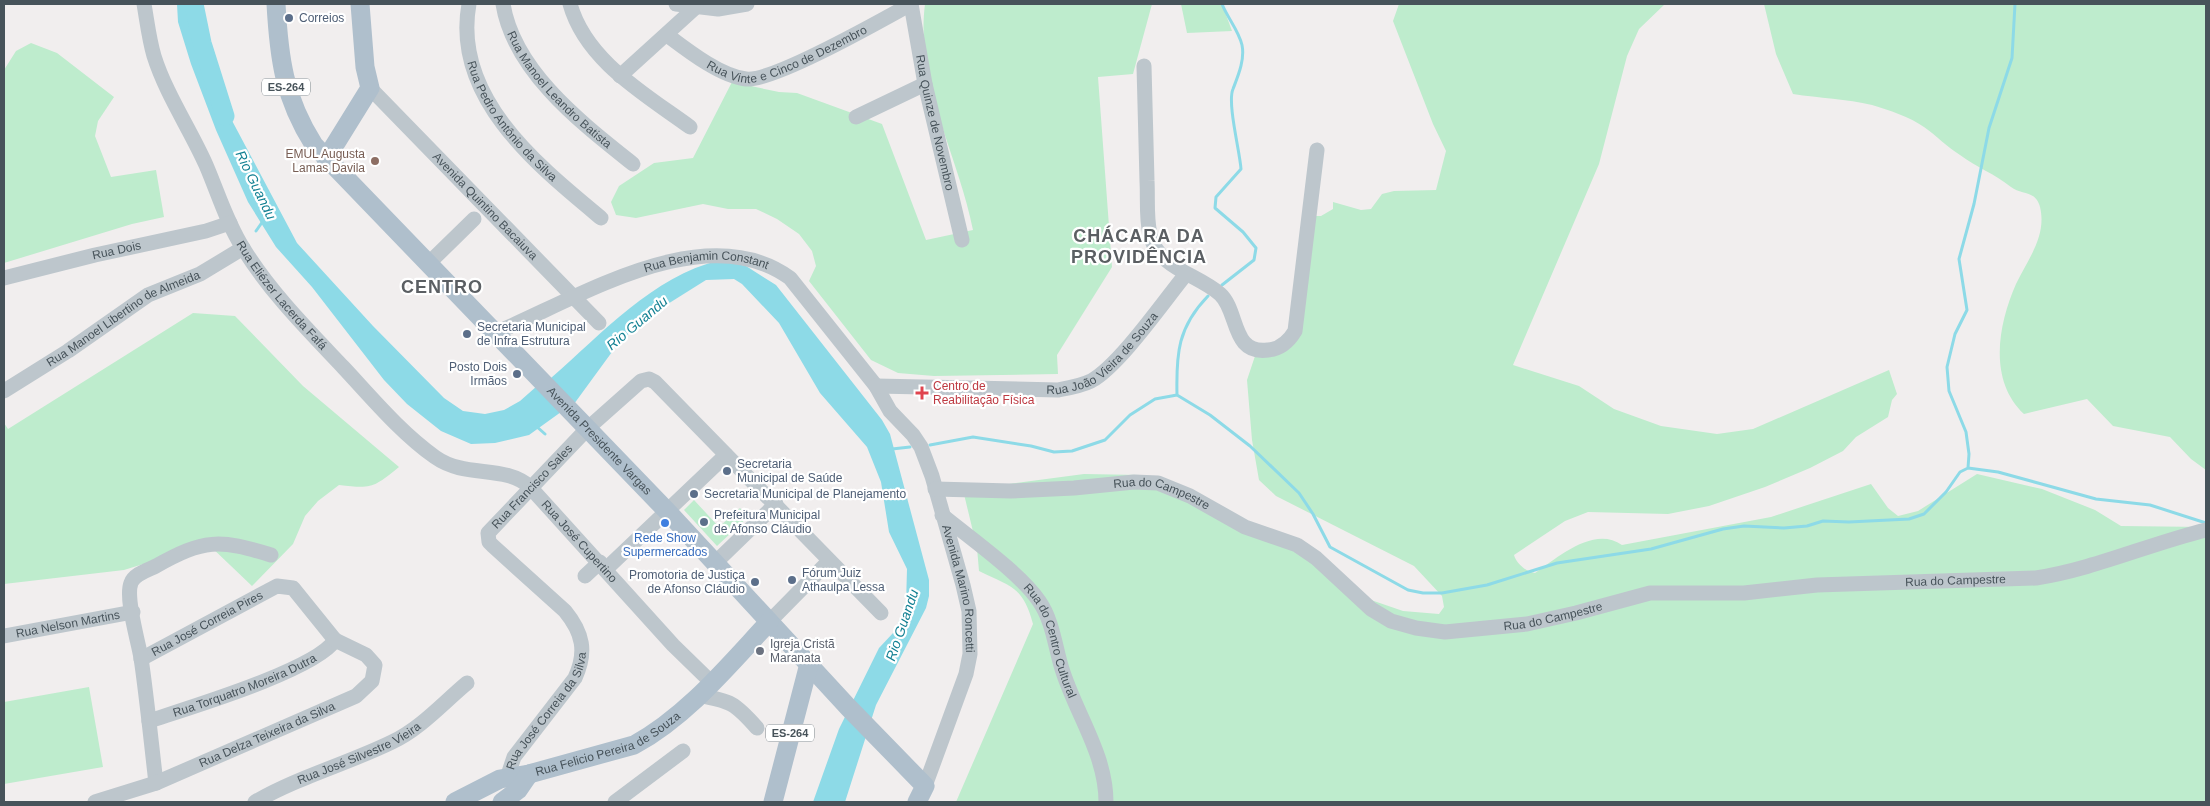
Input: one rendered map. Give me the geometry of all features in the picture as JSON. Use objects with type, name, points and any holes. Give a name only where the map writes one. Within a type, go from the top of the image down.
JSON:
[{"type":"main road","name":"ES-264","points":[[276,4],[280,56],[286,85],[305,130],[326,159]]},
{"type":"main road","points":[[326,159],[370,88],[365,67],[360,4]]},
{"type":"main road","name":"Avenida Presidente Vargas","points":[[326,159],[715,563],[895,755],[921,794]]},
{"type":"main road","name":"Rua Felicio Pereira de Souza","points":[[502,802],[518,790],[530,774],[634,745],[660,728],[705,689],[769,622]]},
{"type":"main road","name":"ES-264","points":[[773,802],[809,664]]},
{"type":"main road","points":[[455,802],[507,778],[530,774]]},
{"type":"street","name":"Rua Eliézer Lacerda Fafá","points":[[144,4],[154,57],[206,164],[230,224],[243,248],[278,294],[397,426],[427,450],[454,467],[480,473],[511,474],[521,479],[530,487]]},
{"type":"street","name":"Rua Pedro Antônio da Silva","points":[[468,4],[466,29],[468,51],[481,87],[494,111],[513,137],[532,158],[601,218]]},
{"type":"street","name":"Rua Manoel Leandro Batista","points":[[503,4],[512,34],[547,88],[574,116],[633,164]]},
{"type":"street","points":[[570,4],[579,28],[594,48],[620,76],[690,127]]},
{"type":"street","points":[[676,4],[718,10],[747,4]]},
{"type":"street","name":"Rua Vinte e Cinco de Dezembro","points":[[667,35],[686,49],[730,74],[747,79],[761,78],[818,53],[911,4]]},
{"type":"street","name":"Rua Quinze de Novembro","points":[[911,4],[925,84],[962,240]]},
{"type":"street","points":[[620,76],[696,7]]},
{"type":"street","points":[[1144,66],[1149,233],[1158,253],[1186,274],[1209,286],[1222,296],[1239,334],[1246,344],[1266,350],[1283,346],[1295,331],[1317,150]]},
{"type":"street","points":[[856,118],[925,84]]},
{"type":"street","name":"Avenida Quintino Bacaiuva","points":[[370,88],[599,323]]},
{"type":"street","points":[[428,264],[474,218]]},
{"type":"street","name":"Rua Dois","points":[[4,278],[230,224]]},
{"type":"street","name":"Rua Manoel Libertino de Almeida","points":[[7,385],[148,295],[200,274],[243,248]]},
{"type":"street","name":"Rua Benjamin Constant","points":[[495,333],[574,297],[673,260],[721,256],[763,262],[790,278],[876,386]]},
{"type":"street","name":"Rua João Vieira de Souza","points":[[876,386],[1058,390],[1080,385],[1102,372],[1120,356],[1186,274]]},
{"type":"street","name":"Rua Francisco Sales","points":[[583,645],[574,622],[565,611],[493,546],[488,538],[489,532],[530,487],[581,423],[641,380],[649,378],[655,382],[726,455]]},
{"type":"street","name":"Avenida Marino Roncetti","points":[[876,386],[890,411],[917,441],[936,488],[969,611],[970,654],[966,674],[921,794]]},
{"type":"street","points":[[585,576],[603,566],[666,512],[726,455],[881,613]]},
{"type":"street","name":"Rua do Campestre","points":[[936,488],[1011,491],[1074,488],[1134,482],[1158,483],[1190,496],[1245,527],[1296,545],[1316,558],[1371,609],[1391,621],[1416,628],[1445,632],[1527,624],[1650,593],[1744,593],[1818,584],[2036,578],[2063,574],[2171,538],[2206,530]]},
{"type":"street","name":"Rua José Cupertino","points":[[530,487],[673,645],[705,689]]},
{"type":"street","points":[[715,563],[776,504]]},
{"type":"street","name":"Rua do Centro Cultural","points":[[942,515],[1029,588],[1047,614],[1062,670],[1099,758],[1106,788],[1106,802]]},
{"type":"street","name":"Rua José Correia Pires","points":[[271,556],[242,546],[222,543],[204,544],[134,577],[130,589],[141,659],[271,588],[286,586],[293,588],[335,640]]},
{"type":"street","points":[[769,622],[829,561]]},
{"type":"street","name":"Rua Nelson Martins","points":[[4,636],[133,612]]},
{"type":"street","name":"Rua Torquatro Moreira Dutra","points":[[149,721],[283,673],[320,655],[335,640]]},
{"type":"street","name":"Rua Delza Teixeira da Silva","points":[[95,802],[156,783],[356,696],[372,681],[375,665],[366,654],[335,640]]},
{"type":"street","name":"Rua José Correia da Silva","points":[[507,778],[514,757],[575,678],[580,666],[583,645]]},
{"type":"street","points":[[141,659],[156,783]]},
{"type":"street","name":"Rua José Silvestre Vieira","points":[[255,802],[331,766],[392,742],[422,723],[467,683]]},
{"type":"street","points":[[705,689],[737,706],[757,728]]},
{"type":"street","points":[[615,802],[683,751]]},
{"type":"green space","points":[[925,4],[1152,4],[1133,74],[1098,77],[1112,267],[1057,355],[1058,374],[934,376],[898,373],[871,360],[809,281],[816,266],[812,251],[799,234],[777,219],[756,209],[728,209],[703,204],[636,218],[616,215],[611,202],[619,186],[654,163],[693,158],[732,82],[779,92],[797,93],[882,124],[926,240],[973,230],[932,90],[926,62]]},
{"type":"green space","points":[[1181,4],[1222,4],[1232,31],[1187,33]]},
{"type":"green space","points":[[1399,4],[1665,4],[1639,29],[1627,56],[1599,164],[1513,365],[1579,386],[1614,409],[1661,426],[1717,434],[1753,429],[1889,370],[1897,394],[1892,400],[1888,417],[1856,437],[1843,451],[1810,468],[1765,487],[1709,506],[1668,514],[1588,512],[1565,521],[1514,555],[1519,564],[1528,571],[1535,573],[1565,552],[1588,541],[1611,540],[1622,545],[1771,517],[1871,484],[1888,508],[1898,516],[1918,511],[1977,474],[2042,489],[2095,510],[2121,526],[2206,527],[2206,802],[956,802],[1033,624],[1025,602],[1014,589],[979,571],[977,548],[963,490],[1084,474],[1140,475],[1270,535],[1371,600],[1403,611],[1439,614],[1444,607],[1442,596],[1414,566],[1276,496],[1259,480],[1252,440],[1247,380],[1258,347],[1277,341],[1293,326],[1306,216],[1321,216],[1333,209],[1333,202],[1361,210],[1371,209],[1382,194],[1394,191],[1436,190],[1446,151],[1433,124],[1393,21]]},
{"type":"green space","points":[[1764,4],[2206,4],[2206,470],[2191,459],[2170,437],[2113,426],[2087,399],[2024,414],[2013,400],[2005,385],[2001,369],[2001,334],[2016,284],[2039,238],[2041,218],[2038,202],[2032,195],[2015,189],[1966,159],[1924,127],[1906,117],[1872,105],[1793,94],[1776,54]]},
{"type":"green space","points":[[31,43],[57,53],[114,97],[98,121],[95,136],[111,177],[156,170],[164,217],[132,224],[4,263],[4,70],[16,51]]},
{"type":"green space","points":[[193,313],[235,316],[303,386],[399,467],[377,483],[366,487],[339,485],[318,501],[305,516],[293,544],[252,586],[208,544],[124,570],[4,584],[4,423],[8,429]]},
{"type":"green space","points":[[694,500],[719,527],[740,508],[748,517],[717,546],[684,510]]},
{"type":"green space","points":[[89,687],[103,767],[4,784],[4,702]]},
{"type":"water","points":[[177,4],[197,4],[209,35],[212,83],[297,243],[373,326],[444,398],[463,411],[485,414],[504,410],[520,401],[537,386],[561,412],[529,435],[495,443],[471,444],[441,431],[407,404],[384,380],[312,287],[276,247],[248,202],[216,130],[191,64],[178,22]]},
{"type":"water","points":[[720,260],[746,266],[776,285],[882,420],[890,434],[929,580],[929,596],[926,608],[876,705],[845,802],[813,802],[839,729],[879,648],[894,632],[906,605],[907,569],[889,532],[881,482],[867,447],[820,393],[779,323],[742,284],[734,279],[706,280],[655,312],[620,341],[574,404],[551,378],[609,325],[650,293],[672,279],[695,268]]},
{"type":"waterway","name":"Rio Guandu","points":[[194,4],[202,43],[225,116]]},
{"type":"waterway","points":[[1222,4],[1238,35],[1243,51],[1232,96],[1241,169],[1216,197],[1215,208],[1243,232],[1256,248],[1254,260],[1222,285]]},
{"type":"waterway","points":[[1968,468],[1969,454],[1966,432],[1949,391],[1947,367],[1955,334],[1967,310],[1959,259],[1974,204],[1989,128],[2012,58],[2015,4]]},
{"type":"waterway","points":[[256,231],[263,221]]},
{"type":"waterway","points":[[1177,395],[1177,366],[1181,341],[1190,319],[1208,296]]},
{"type":"waterway","points":[[930,445],[973,437],[1031,446],[1054,452],[1072,451],[1105,440],[1130,415],[1155,399],[1177,395],[1210,415],[1250,446],[1299,493],[1313,514],[1330,547],[1408,590],[1423,593],[1442,593],[1487,585],[1557,563],[1651,549],[1723,529],[1744,526],[1784,528],[1807,526],[1823,521],[1849,522],[1909,519],[1924,514],[1946,492],[1960,472],[1968,468],[1998,472],[2096,499],[2150,505],[2206,523]]},
{"type":"waterway","points":[[536,426],[545,434]]},
{"type":"waterway","points":[[892,449],[910,447]]},
{"type":"place","name":"Correios","points":[[289,18]]},
{"type":"place","name":"EMUL Augusta Lamas Davila","points":[[375,161]]},
{"type":"place","name":"Secretaria Municipal de Infra Estrutura","points":[[467,334]]},
{"type":"place","name":"Posto Dois Irmãos","points":[[517,374]]},
{"type":"place","name":"Centro de Reabilitação Física","points":[[922,393]]},
{"type":"place","name":"Secretaria Municipal de Saúde","points":[[727,471]]},
{"type":"place","name":"Secretaria Municipal de Planejamento","points":[[694,494]]},
{"type":"place","name":"Prefeitura Municipal de Afonso Cláudio","points":[[704,522]]},
{"type":"place","name":"Rede Show Supermercados","points":[[665,523]]},
{"type":"place","name":"Fórum Juiz Athaulpa Lessa","points":[[792,580]]},
{"type":"place","name":"Promotoria de Justiça de Afonso Cláudio","points":[[755,582]]},
{"type":"place","name":"Igreja Cristã Maranata","points":[[760,651]]},
{"type":"district","name":"CHÁCARA DA PROVIDÊNCIA","points":[[1139,246]]},
{"type":"district","name":"CENTRO","points":[[442,287]]}]
